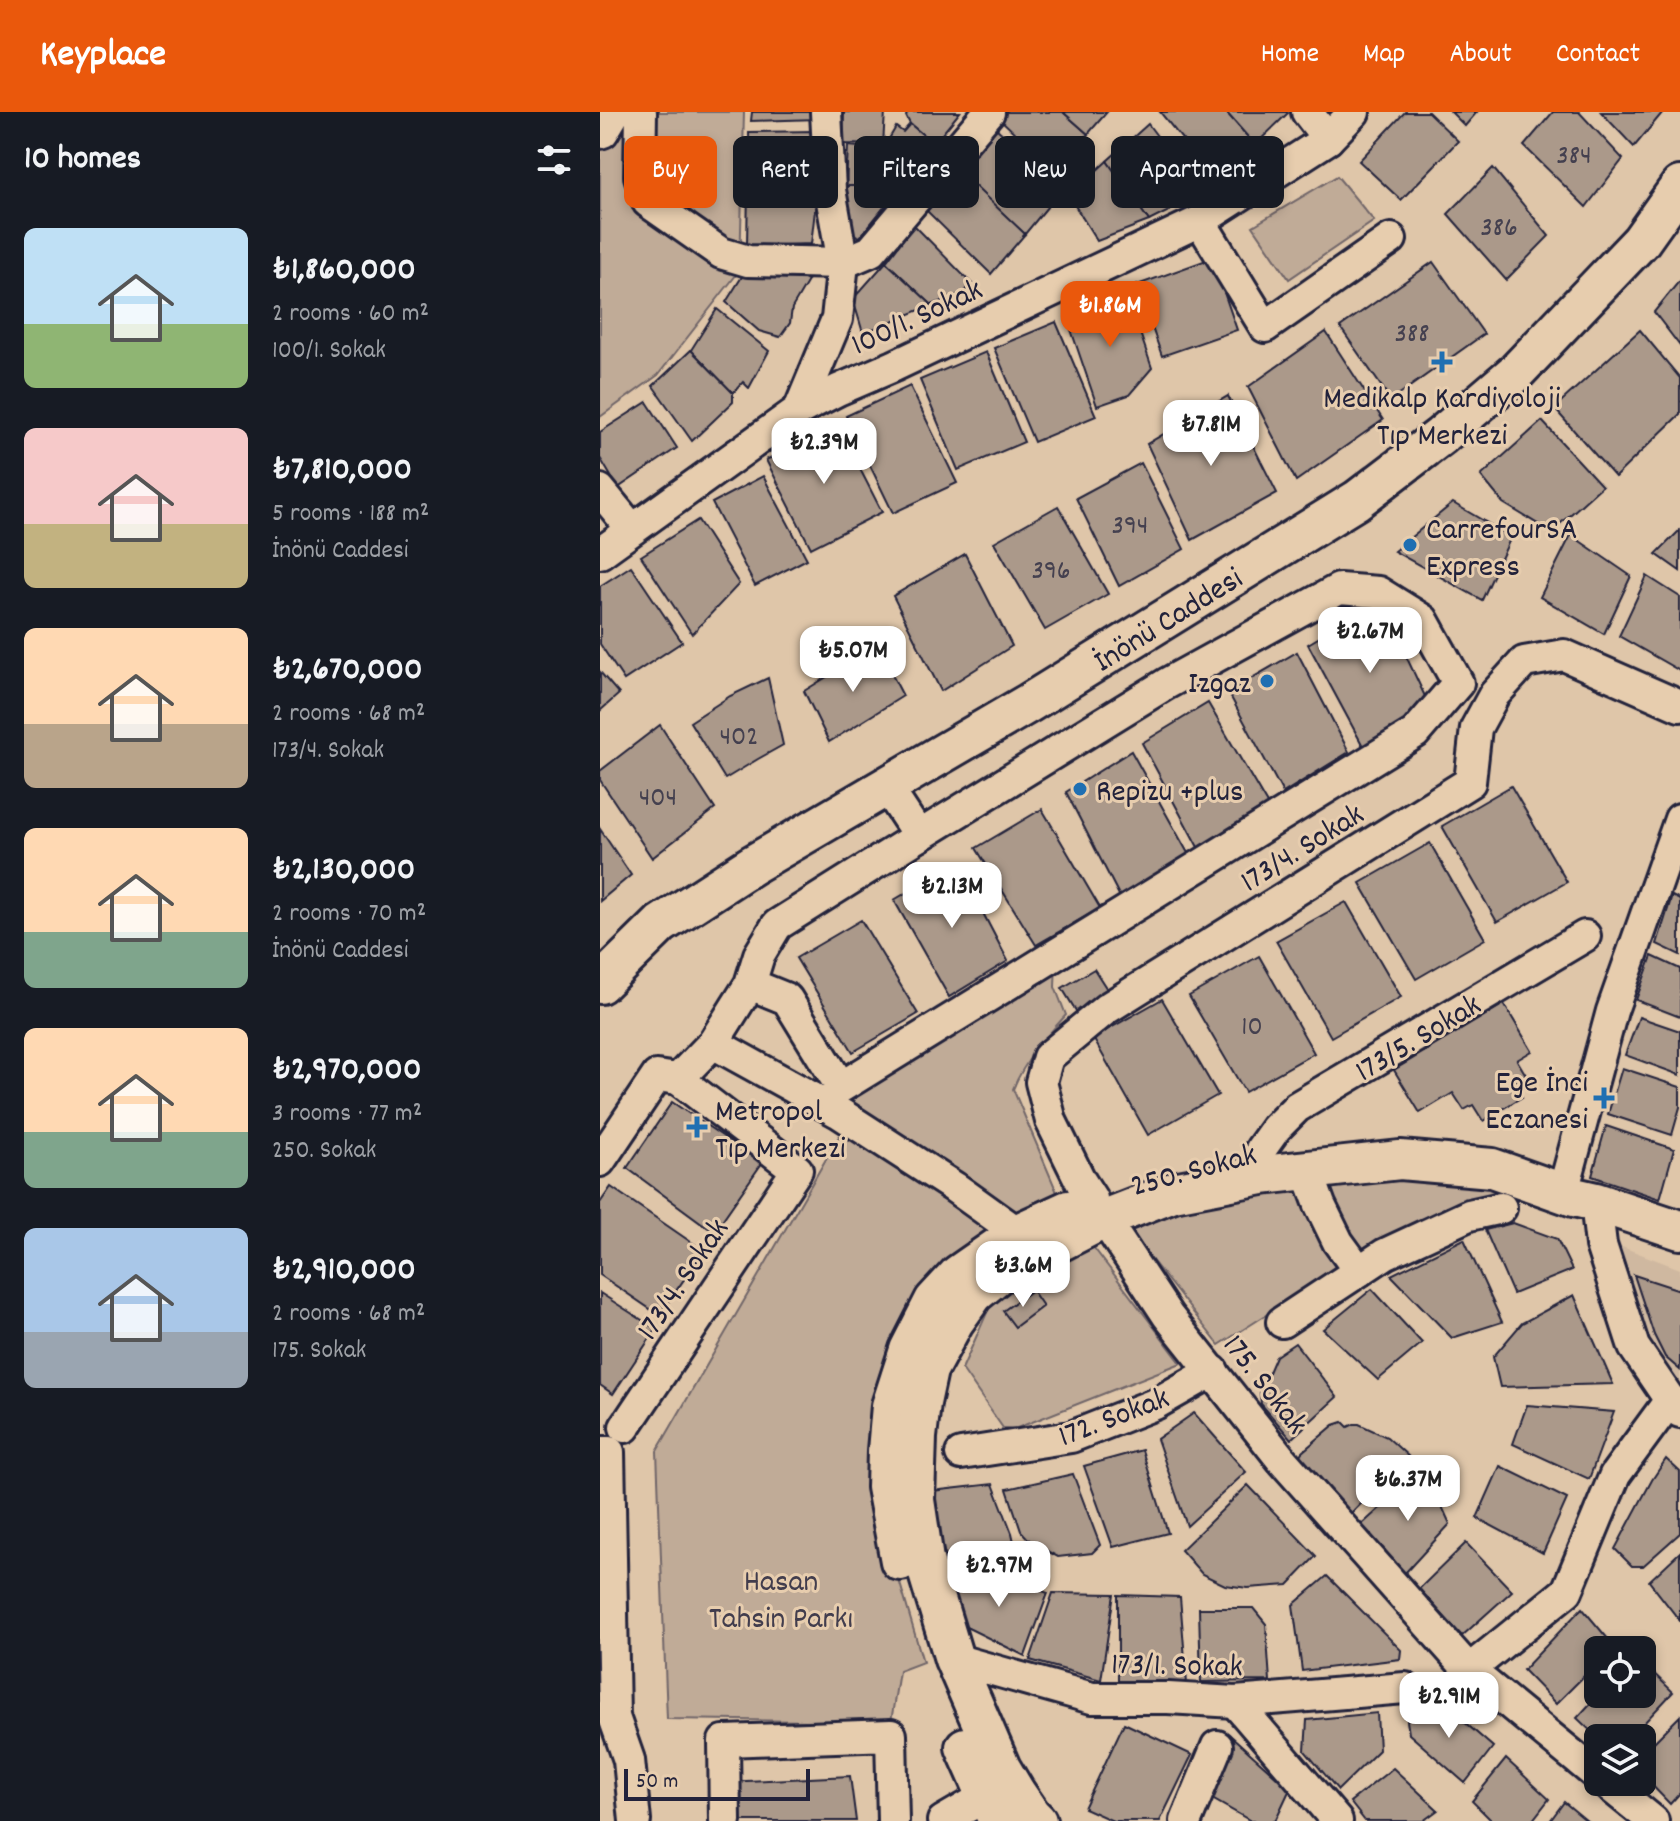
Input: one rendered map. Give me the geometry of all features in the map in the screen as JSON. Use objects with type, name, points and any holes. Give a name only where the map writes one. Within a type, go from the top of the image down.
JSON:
[{"type":"main road","name":"İnönü Caddesi","points":[[600,984],[661,924],[752,865],[1128,643],[1369,491],[1441,436],[1516,372],[1641,241],[1680,186]]},
{"type":"main road","name":"250. Sokak","points":[[992,1808],[929,1654],[901,1565],[886,1487],[891,1406],[909,1350],[934,1301],[959,1274],[1018,1233],[1098,1209],[1173,1192],[1261,1162],[1353,1139],[1446,1139],[1506,1148],[1567,1177]]},
{"type":"main road","name":"250. Sokak","points":[[1261,1162],[1307,1170],[1400,1160],[1492,1168],[1596,1202]]},
{"type":"main road","points":[[1567,1177],[1596,1202],[1680,1230]]},
{"type":"main road","name":"250. Sokak","points":[[1037,1821],[1001,1768],[954,1659],[924,1560],[915,1500],[917,1437],[928,1370],[954,1322],[974,1294],[1001,1272],[1098,1209]]},
{"type":"street","points":[[600,133],[615,112]]},
{"type":"street","points":[[641,112],[640,176],[648,202],[721,253],[748,261],[843,263],[871,251],[989,112]]},
{"type":"street","points":[[826,112],[830,190],[843,263],[837,319],[838,390]]},
{"type":"street","points":[[1307,112],[1328,139]]},
{"type":"street","name":"100/1. Sokak","points":[[600,553],[799,410],[1200,221],[1328,139],[1354,112]]},
{"type":"street","points":[[1200,221],[1265,327],[1391,239]]},
{"type":"street","points":[[799,410],[837,319]]},
{"type":"street","points":[[600,490],[632,529]]},
{"type":"street","points":[[600,1161],[657,1076],[678,1079],[713,1043],[750,984],[759,955],[777,925],[1166,684],[1339,589],[1378,592],[1423,620],[1458,683],[1415,733],[841,1087],[787,999],[750,984]]},
{"type":"street","name":"173/4. Sokak","points":[[1098,1209],[1051,1121],[1041,1082],[1048,1057],[1106,1009],[1470,782],[1476,728],[1494,695],[1524,662],[1564,655],[1680,706]]},
{"type":"street","points":[[886,786],[919,836]]},
{"type":"street","points":[[1567,1177],[1612,1011],[1680,819]]},
{"type":"street","name":"173/5. Sokak","points":[[1261,1162],[1276,1128],[1297,1107],[1585,936]]},
{"type":"street","points":[[713,1043],[838,1112],[954,1187],[1018,1233]]},
{"type":"street","name":"173/4. Sokak","points":[[625,1427],[797,1170],[678,1079]]},
{"type":"street","points":[[1307,1170],[1338,1242],[1359,1271]]},
{"type":"street","points":[[1469,1670],[1567,1591],[1615,1475],[1675,1406],[1634,1347],[1601,1245],[1596,1202]]},
{"type":"street","points":[[1282,1322],[1385,1254],[1469,1215],[1501,1208]]},
{"type":"street","name":"175. Sokak","points":[[1098,1209],[1168,1316],[1282,1460],[1469,1670],[1584,1764]]},
{"type":"street","name":"172. Sokak","points":[[961,1454],[1071,1437],[1155,1404],[1213,1371]]},
{"type":"street","points":[[605,1452],[607,1717],[629,1760],[635,1821]]},
{"type":"street","name":"173/1. Sokak","points":[[954,1659],[1092,1698],[1235,1702],[1405,1688]]},
{"type":"street","points":[[1235,1702],[1337,1821]]},
{"type":"street","points":[[725,1821],[724,1741],[891,1735],[893,1821]]},
{"type":"street","points":[[1186,1821],[1217,1746]]},
{"type":"street","points":[[1622,1796],[1653,1821]]},
{"type":"street","points":[[943,1821],[992,1808]]},
{"type":"shaded area","points":[[1617,1245],[1680,1269],[1680,1402],[1647,1342]]},
{"type":"green space","points":[[600,112],[744,112],[743,136],[733,136],[733,208],[742,208],[740,270],[658,375],[600,417]]},
{"type":"green space","points":[[1337,176],[1374,221],[1289,279],[1253,226]]},
{"type":"green space","points":[[1056,962],[1055,987],[1066,1015],[1030,1059],[1013,1089],[1059,1197],[1018,1216],[847,1101]]},
{"type":"green space","name":"Hasan Tahsin Parkı","points":[[844,1128],[1004,1231],[878,1508],[923,1662],[899,1671],[891,1722],[667,1719],[657,1451]]},
{"type":"green space","points":[[1429,1178],[1491,1185],[1497,1200],[1363,1253],[1219,1345],[1128,1230],[1197,1206],[1307,1187]]},
{"type":"green space","points":[[1091,1244],[1181,1363],[1017,1428],[1003,1428],[962,1369],[993,1299]]},
{"type":"building","points":[[752,112],[818,112],[818,119],[751,121]]},
{"type":"building","points":[[844,112],[885,112],[884,136],[854,136],[854,144],[843,144]]},
{"type":"building","points":[[908,112],[960,112],[940,136],[924,136],[910,124],[906,116]]},
{"type":"building","points":[[1006,112],[1063,112],[1088,134],[1018,136],[1000,119]]},
{"type":"building","points":[[1063,112],[1107,112],[1088,134]]},
{"type":"building","points":[[1160,112],[1226,112],[1247,136],[1179,136]]},
{"type":"building","points":[[1226,112],[1288,113],[1264,136],[1247,136]]},
{"type":"building","points":[[1405,112],[1428,112],[1458,141],[1401,200],[1359,161]]},
{"type":"building","points":[[1451,112],[1477,112],[1465,126]]},
{"type":"building","points":[[1553,112],[1579,112],[1623,159],[1586,207],[1524,146]]},
{"type":"building","points":[[1601,112],[1663,112],[1634,147]]},
{"type":"building","points":[[910,124],[924,136],[891,136],[896,127],[903,132]]},
{"type":"building","points":[[1148,124],[1157,136],[1135,136]]},
{"type":"building","points":[[995,127],[1005,136],[995,136],[995,206],[979,191],[979,145]]},
{"type":"building","points":[[815,131],[815,136],[749,136],[749,132]]},
{"type":"building","points":[[848,146],[854,147],[854,186],[846,186]]},
{"type":"building","points":[[1107,161],[1111,167],[1111,208],[1140,208],[1149,221],[1097,241],[1076,208],[1095,208],[1095,172]]},
{"type":"building","points":[[1493,168],[1549,236],[1506,280],[1448,214]]},
{"type":"building","points":[[846,186],[854,186],[854,208],[884,208],[860,237],[848,232]]},
{"type":"building","points":[[979,190],[1025,234],[991,274],[927,211],[930,208],[979,208]]},
{"type":"building","points":[[748,208],[815,208],[811,244],[747,246]]},
{"type":"building","points":[[997,208],[1046,208],[1025,234]]},
{"type":"building","points":[[1140,208],[1175,208],[1149,221]]},
{"type":"building","points":[[914,225],[972,284],[963,293],[932,305],[886,262]]},
{"type":"building","points":[[1212,258],[1237,330],[1162,356],[1137,285]]},
{"type":"building","points":[[886,262],[932,305],[863,333],[853,299]]},
{"type":"building","points":[[1433,262],[1484,334],[1391,400],[1340,327]]},
{"type":"building","points":[[791,272],[808,281],[792,308],[790,323],[780,337],[759,331],[726,302],[743,275]]},
{"type":"building","points":[[1680,280],[1680,346],[1654,312]]},
{"type":"building","points":[[1127,295],[1152,368],[1129,395],[1097,406],[1066,315]]},
{"type":"building","points":[[717,309],[769,351],[749,388],[743,382],[733,393],[691,350]]},
{"type":"building","points":[[1056,322],[1096,416],[1034,442],[994,348]]},
{"type":"building","points":[[1640,330],[1680,378],[1680,414],[1615,477],[1554,408]]},
{"type":"building","points":[[1326,332],[1383,420],[1296,481],[1248,387]]},
{"type":"building","points":[[691,350],[733,393],[733,402],[692,441],[653,386]]},
{"type":"building","points":[[986,352],[1024,442],[958,470],[920,380]]},
{"type":"building","points":[[910,386],[957,483],[893,513],[846,416]]},
{"type":"building","points":[[1228,396],[1277,493],[1192,540],[1147,444]]},
{"type":"building","points":[[647,402],[677,448],[618,488],[600,458],[600,432]]},
{"type":"building","points":[[1542,421],[1602,486],[1551,532],[1503,503],[1481,476]]},
{"type":"building","points":[[837,424],[882,512],[811,548],[766,460]]},
{"type":"building","points":[[1141,463],[1184,549],[1119,586],[1076,498]]},
{"type":"building","points":[[763,476],[807,559],[755,586],[712,503]]},
{"type":"building","points":[[1453,503],[1511,537],[1482,600],[1394,551]]},
{"type":"building","points":[[1058,506],[1108,594],[1045,630],[994,542]]},
{"type":"building","points":[[698,520],[739,584],[692,634],[641,556]]},
{"type":"building","points":[[1680,530],[1680,571],[1656,554]]},
{"type":"building","points":[[1571,535],[1631,576],[1604,634],[1540,597]]},
{"type":"building","points":[[965,554],[1012,646],[941,691],[893,596]]},
{"type":"building","points":[[631,566],[682,642],[624,680],[600,644],[600,586]]},
{"type":"building","points":[[1647,576],[1680,597],[1680,671],[1619,636]]},
{"type":"building","points":[[1368,608],[1391,624],[1430,707],[1363,746],[1308,644]]},
{"type":"building","points":[[877,646],[903,696],[829,742],[804,691]]},
{"type":"building","points":[[1297,652],[1349,752],[1283,793],[1228,692]]},
{"type":"building","points":[[600,672],[619,694],[600,711]]},
{"type":"building","points":[[768,678],[783,745],[725,779],[690,722],[730,696]]},
{"type":"building","points":[[1208,703],[1268,806],[1199,849],[1142,743]]},
{"type":"building","points":[[660,725],[715,809],[652,858],[600,780],[600,771]]},
{"type":"building","points":[[1131,751],[1189,855],[1120,897],[1066,792]]},
{"type":"building","points":[[1511,786],[1567,882],[1497,922],[1442,826]]},
{"type":"building","points":[[1042,809],[1100,908],[1036,945],[976,848]]},
{"type":"building","points":[[600,829],[631,875],[600,901]]},
{"type":"building","points":[[1430,843],[1485,939],[1416,979],[1360,883]]},
{"type":"building","points":[[957,863],[1008,961],[949,997],[894,900]]},
{"type":"building","points":[[1672,896],[1680,900],[1680,955],[1657,944]]},
{"type":"building","points":[[1346,902],[1401,997],[1331,1037],[1276,941]]},
{"type":"building","points":[[861,920],[918,1014],[853,1052],[796,958]]},
{"type":"building","points":[[1259,956],[1314,1053],[1245,1092],[1189,996]]},
{"type":"building","points":[[1652,956],[1680,969],[1680,1017],[1636,1000]]},
{"type":"building","points":[[1094,969],[1110,994],[1078,1014],[1062,988]]},
{"type":"building","points":[[1162,999],[1218,1095],[1148,1135],[1093,1038]]},
{"type":"building","points":[[1504,1004],[1532,1051],[1517,1060],[1526,1075],[1512,1082],[1522,1097],[1483,1121],[1473,1105],[1464,1110],[1453,1093],[1420,1113],[1394,1070]]},
{"type":"building","points":[[1639,1017],[1680,1031],[1680,1075],[1625,1055]]},
{"type":"building","points":[[1622,1068],[1680,1087],[1680,1107],[1672,1135],[1608,1114]]},
{"type":"building","points":[[672,1102],[762,1163],[714,1232],[627,1168]]},
{"type":"building","points":[[1606,1126],[1674,1149],[1660,1199],[1592,1176]]},
{"type":"building","points":[[611,1187],[704,1251],[659,1315],[600,1275],[600,1203]]},
{"type":"building","points":[[1513,1223],[1557,1239],[1572,1270],[1513,1294],[1485,1230]]},
{"type":"building","points":[[1464,1239],[1502,1322],[1452,1338],[1391,1275]]},
{"type":"building","points":[[1634,1275],[1680,1290],[1680,1370],[1665,1357],[1654,1335]]},
{"type":"building","points":[[1372,1289],[1422,1343],[1378,1380],[1323,1329]]},
{"type":"building","points":[[1032,1290],[1043,1306],[1015,1327],[1003,1311]]},
{"type":"building","points":[[600,1293],[656,1329],[613,1394],[600,1385]]},
{"type":"building","points":[[1574,1295],[1613,1384],[1500,1387],[1493,1357],[1522,1323]]},
{"type":"building","points":[[1295,1343],[1337,1397],[1291,1439],[1261,1404],[1260,1393],[1276,1356]]},
{"type":"building","points":[[1527,1405],[1614,1412],[1589,1479],[1513,1444]]},
{"type":"building","points":[[1194,1413],[1246,1472],[1187,1526],[1157,1439]]},
{"type":"building","points":[[1343,1422],[1348,1427],[1359,1424],[1387,1437],[1408,1456],[1348,1517],[1296,1461],[1302,1452],[1334,1425]]},
{"type":"building","points":[[1142,1450],[1168,1533],[1113,1547],[1084,1466]]},
{"type":"building","points":[[1666,1459],[1680,1472],[1680,1533],[1643,1566],[1632,1566],[1615,1549]]},
{"type":"building","points":[[1500,1466],[1567,1499],[1543,1553],[1477,1518]]},
{"type":"building","points":[[1420,1472],[1430,1480],[1450,1524],[1405,1573],[1358,1528]]},
{"type":"building","points":[[1073,1474],[1100,1545],[1092,1553],[1058,1557],[1032,1543],[1021,1531],[1007,1489]]},
{"type":"building","points":[[993,1484],[1017,1555],[948,1563],[927,1504],[932,1491]]},
{"type":"building","points":[[1248,1485],[1316,1556],[1288,1585],[1248,1588],[1225,1585],[1202,1574],[1181,1550]]},
{"type":"building","points":[[1466,1543],[1512,1591],[1462,1636],[1419,1589]]},
{"type":"building","points":[[1680,1552],[1680,1621],[1649,1581]]},
{"type":"building","points":[[995,1574],[1048,1593],[1025,1656],[962,1625],[950,1582]]},
{"type":"building","points":[[1327,1576],[1401,1650],[1400,1659],[1302,1671],[1293,1605]]},
{"type":"building","points":[[1053,1593],[1114,1594],[1101,1680],[1030,1660]]},
{"type":"building","points":[[1118,1595],[1180,1597],[1187,1684],[1118,1683]]},
{"type":"building","points":[[1199,1608],[1253,1608],[1266,1624],[1270,1681],[1201,1682]]},
{"type":"building","points":[[1582,1608],[1606,1636],[1584,1636],[1584,1676],[1556,1704],[1523,1670]]},
{"type":"building","points":[[1656,1676],[1673,1692],[1643,1724],[1584,1725],[1577,1718],[1586,1708],[1656,1708]]},
{"type":"building","points":[[1415,1708],[1455,1714],[1493,1747],[1465,1783],[1409,1734],[1407,1721],[1409,1713]]},
{"type":"building","points":[[1377,1713],[1379,1750],[1338,1790],[1305,1751],[1307,1720]]},
{"type":"building","points":[[1680,1716],[1680,1793],[1670,1804],[1656,1790],[1656,1740]]},
{"type":"building","points":[[1124,1723],[1192,1755],[1160,1821],[1113,1821],[1084,1808]]},
{"type":"building","points":[[1230,1735],[1290,1789],[1275,1821],[1251,1821],[1207,1796]]},
{"type":"building","points":[[1506,1759],[1549,1799],[1532,1821],[1492,1821],[1472,1801]]},
{"type":"building","points":[[1393,1768],[1438,1810],[1423,1821],[1365,1821],[1350,1802]]},
{"type":"building","points":[[850,1776],[856,1821],[731,1821],[726,1782]]},
{"type":"building","points":[[1564,1802],[1587,1821],[1550,1821]]},
{"type":"place","name":"Medikalp Kardiyoloji Tıp Merkezi","points":[[1442,362]]},
{"type":"place","name":"CarrefourSA Express","points":[[1410,545]]},
{"type":"place","name":"Izgaz","points":[[1267,681]]},
{"type":"place","name":"Repizu +plus","points":[[1080,789]]},
{"type":"place","name":"Ege İnci Eczanesi","points":[[1604,1098]]},
{"type":"place","name":"Metropol Tıp Merkezi","points":[[697,1127]]}]
